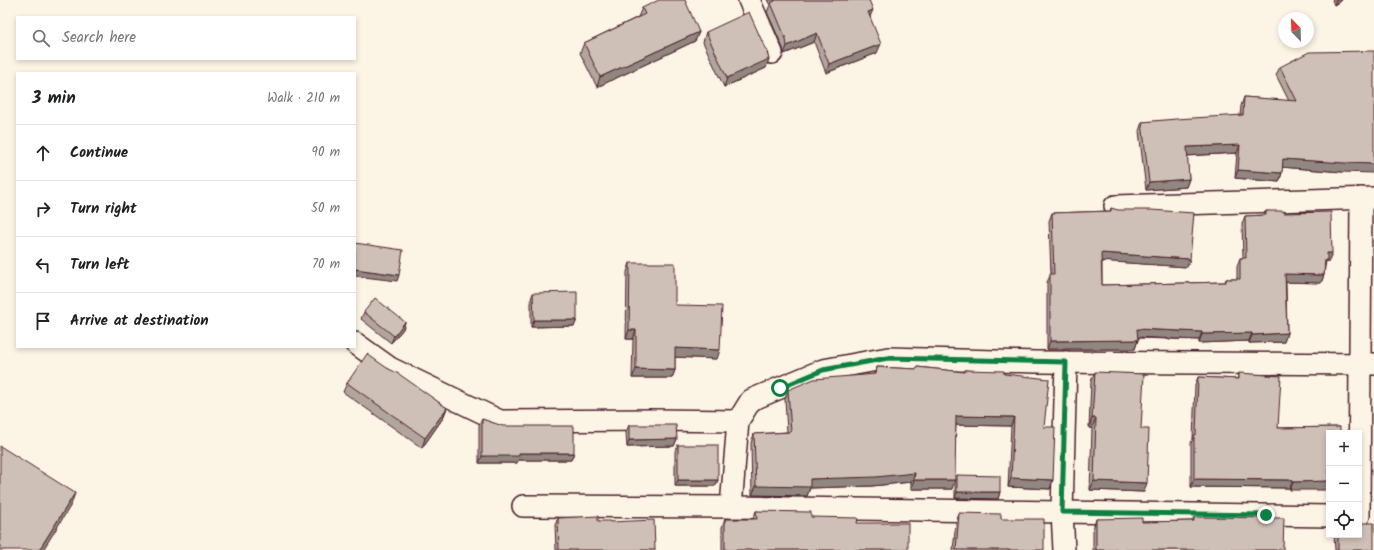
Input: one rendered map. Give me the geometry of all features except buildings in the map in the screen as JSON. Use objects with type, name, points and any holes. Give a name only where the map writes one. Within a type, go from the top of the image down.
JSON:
[{"type":"street","points":[[749,0],[772,53]]},
{"type":"street","points":[[1116,206],[1368,198],[1367,364],[1360,502]]},
{"type":"street","points":[[356,344],[390,368],[500,421],[738,421]]},
{"type":"street","points":[[731,507],[738,421],[751,400],[823,370],[888,358],[1066,362],[1367,364]]},
{"type":"street","points":[[1064,550],[1062,512],[1066,362]]},
{"type":"street","points":[[523,506],[731,507],[1326,516]]},
{"type":"street","points":[[1362,516],[1374,517]]},
{"type":"route","points":[[780,388],[823,370],[888,358],[1066,362],[1062,512],[1266,515]]}]
